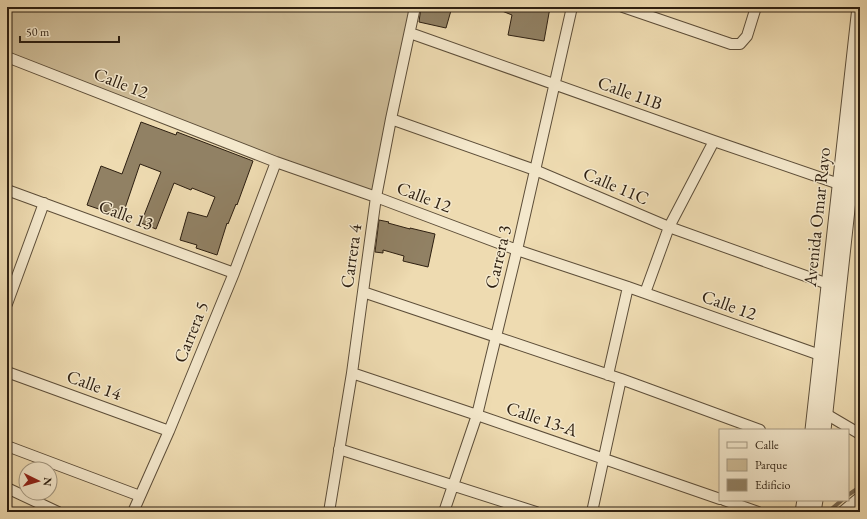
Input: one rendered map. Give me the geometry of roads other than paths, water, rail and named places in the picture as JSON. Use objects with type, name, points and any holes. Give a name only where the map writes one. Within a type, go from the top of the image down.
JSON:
[{"type":"street","name":"Carrera 4","points":[[329,512],[352,373],[376,197],[391,119],[416,7]]},
{"type":"street","name":"Carrera 3","points":[[444,512],[477,415],[497,338],[572,7]]},
{"type":"street","points":[[623,7],[730,44],[740,44],[747,36],[756,7]]},
{"type":"street","name":"Avenida Omar Rayo","points":[[826,356],[828,284],[859,7]]},
{"type":"street","name":"Calle 11B","points":[[410,33],[839,184]]},
{"type":"street","name":"Calle 12","points":[[7,57],[276,162],[376,197],[517,250],[628,286],[826,356]]},
{"type":"street","name":"Avenida Omar Rayo","points":[[812,429],[820,413],[826,356],[860,99]]},
{"type":"street","name":"Calle 11C","points":[[391,119],[535,170],[669,227],[828,284]]},
{"type":"street","points":[[646,293],[669,227],[714,141]]},
{"type":"street","name":"Carrera 5","points":[[133,512],[169,431],[234,273],[276,162]]},
{"type":"street","name":"Calle 13","points":[[7,190],[234,273]]},
{"type":"street","points":[[7,304],[44,203]]},
{"type":"street","points":[[608,375],[628,286]]},
{"type":"street","points":[[363,292],[621,379],[757,429]]},
{"type":"street","name":"Calle 14","points":[[7,372],[169,431]]},
{"type":"street","name":"Calle 13-A","points":[[352,373],[719,499]]},
{"type":"street","points":[[592,512],[621,379]]},
{"type":"street","points":[[820,413],[860,434]]},
{"type":"street","name":"Avenida Omar Rayo","points":[[820,413],[824,429]]},
{"type":"street","points":[[7,446],[140,496]]},
{"type":"street","points":[[340,449],[536,512]]},
{"type":"street","points":[[7,488],[54,511]]},
{"type":"street","points":[[842,512],[860,497]]},
{"type":"street","points":[[727,501],[758,512]]},
{"type":"street","points":[[802,512],[804,501]]},
{"type":"street","points":[[814,512],[816,501]]},
{"type":"waterway","points":[[849,494],[860,487]]},
{"type":"waterway","points":[[828,512],[841,501]]}]
